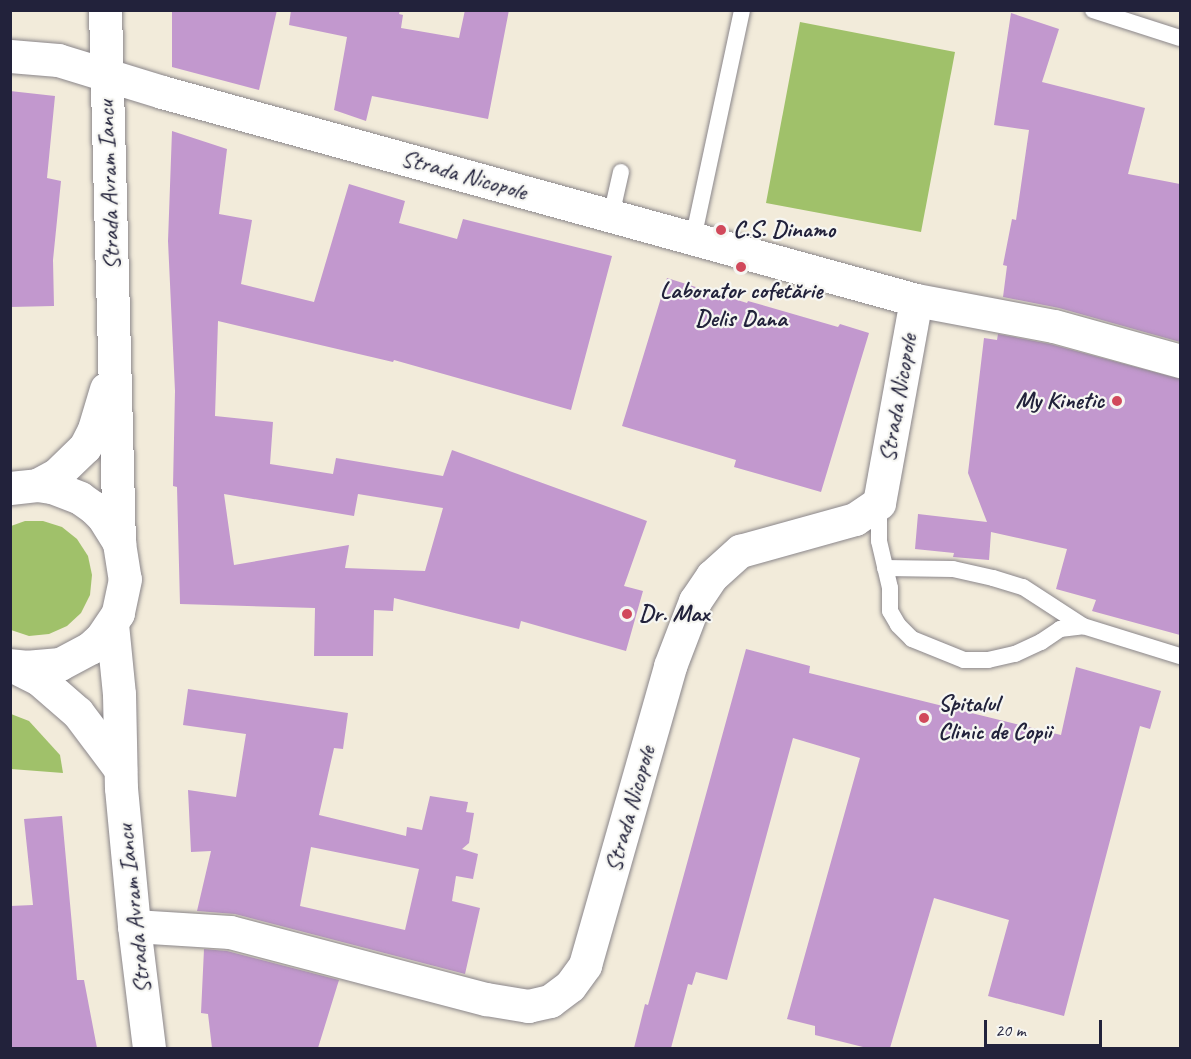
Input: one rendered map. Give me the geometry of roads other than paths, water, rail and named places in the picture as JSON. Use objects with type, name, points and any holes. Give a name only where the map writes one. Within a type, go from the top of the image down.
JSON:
[{"type":"street","name":"Strada Avram Iancu","points":[[105,10],[119,543]]},
{"type":"street","name":"Strada Nicopole","points":[[10,56],[58,60],[105,72],[162,92],[916,300],[1054,326],[1180,361]]},
{"type":"street","name":"Strada Nicopole","points":[[134,926],[230,932],[486,999],[528,1006],[550,1001],[570,986],[585,965],[670,666],[695,601],[712,576],[740,552],[855,519],[879,503],[916,300]]},
{"type":"street","name":"Strada Avram Iancu","points":[[24,487],[56,475],[85,447],[94,429],[114,359]]},
{"type":"street","points":[[11,665],[36,667],[60,664],[90,648],[112,624],[121,603],[126,579],[119,543],[103,517],[80,498],[59,489],[24,487]]},
{"type":"street","name":"Strada Avram Iancu","points":[[112,624],[119,694],[120,769],[134,926],[149,1048]]},
{"type":"street","points":[[11,665],[40,680],[78,712],[120,769]]},
{"type":"lane","points":[[693,239],[742,10]]},
{"type":"lane","points":[[1093,10],[1180,38]]},
{"type":"lane","points":[[611,216],[621,172]]},
{"type":"lane","points":[[879,503],[879,540],[890,588],[890,611],[898,625],[912,639],[964,660],[988,660],[1015,654],[1041,642],[1060,629],[1083,626]]},
{"type":"lane","points":[[885,568],[953,569],[993,578],[1023,587],[1083,626],[1180,656]]},
{"type":"place","name":"C.S. Dinamo","points":[[721,230]]},
{"type":"place","name":"Laborator cofetărie Delis Dana","points":[[741,267]]},
{"type":"place","name":"My Kinetic","points":[[1117,401]]},
{"type":"place","name":"Dr. Max","points":[[627,614]]},
{"type":"place","name":"Spitalul Clinic de Copii","points":[[924,718]]}]
